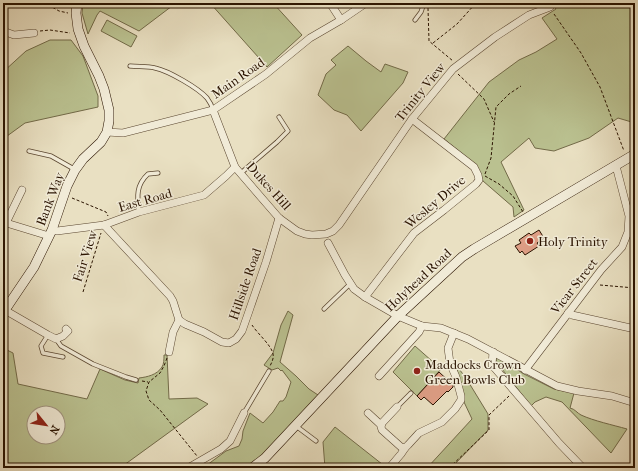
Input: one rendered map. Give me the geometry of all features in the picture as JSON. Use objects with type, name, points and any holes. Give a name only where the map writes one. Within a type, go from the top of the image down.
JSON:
[{"type":"street","points":[[77,3],[76,13],[78,29],[84,46],[104,89],[109,121],[107,132]]},
{"type":"street","points":[[330,3],[341,20]]},
{"type":"street","name":"Main Road","points":[[107,132],[123,133],[213,110],[266,74],[310,38],[366,3]]},
{"type":"street","name":"Trinity View","points":[[339,225],[412,119],[456,68],[495,37],[529,15],[550,7]]},
{"type":"street","points":[[3,31],[14,35],[34,33]]},
{"type":"street","name":"Dukes Hill","points":[[213,110],[235,167],[279,218],[297,231],[312,235],[326,234],[333,231],[339,225]]},
{"type":"street","name":"Wesley Drive","points":[[365,297],[414,233],[476,184],[479,180],[474,167],[412,119]]},
{"type":"street","name":"Bank Way","points":[[4,311],[34,267],[51,233],[67,186],[75,170],[83,158],[101,142],[107,132]]},
{"type":"street","name":"Holyhead Road","points":[[252,468],[265,458],[398,316],[462,257],[526,217],[635,154]]},
{"type":"street","name":"Vicar Street","points":[[525,370],[601,270],[622,247],[632,216],[616,166]]},
{"type":"street","name":"East Road","points":[[4,223],[51,233],[107,224],[139,212],[204,196],[235,167]]},
{"type":"street","points":[[4,223],[22,190]]},
{"type":"street","name":"Hillside Road","points":[[178,320],[219,341],[227,343],[233,341],[239,336],[266,262],[279,218]]},
{"type":"street","points":[[107,224],[173,301],[178,320],[173,332],[169,352]]},
{"type":"street","points":[[328,243],[354,289],[398,316],[422,326],[441,328],[468,339],[557,386],[612,396],[635,403]]},
{"type":"street","points":[[4,311],[56,339],[63,336],[68,331],[66,328]]},
{"type":"street","points":[[568,313],[635,329]]},
{"type":"street","points":[[379,376],[419,332],[422,326]]},
{"type":"street","points":[[390,467],[419,433],[442,422],[461,400],[456,377],[450,364],[448,348],[454,333]]},
{"type":"street","points":[[493,352],[492,365],[559,443],[583,468]]},
{"type":"street","points":[[396,407],[381,427],[382,430],[401,447],[405,448]]},
{"type":"street","points":[[188,468],[221,449],[230,441],[244,413]]},
{"type":"street","points":[[368,414],[382,425]]},
{"type":"street","points":[[232,438],[239,442]]},
{"type":"lane","points":[[415,20],[421,12],[424,3]]},
{"type":"lane","points":[[130,66],[154,68],[175,76],[207,98],[213,110]]},
{"type":"lane","points":[[240,173],[288,131],[279,117]]},
{"type":"lane","points":[[29,151],[51,156],[75,170]]},
{"type":"lane","points":[[139,212],[138,190],[143,178],[148,174],[158,173]]},
{"type":"lane","points":[[324,309],[350,284]]},
{"type":"lane","points":[[48,335],[41,346],[43,353],[62,357]]},
{"type":"lane","points":[[56,339],[61,346],[93,364],[136,380]]},
{"type":"lane","points":[[244,413],[269,371]]},
{"type":"lane","points":[[396,407],[411,393]]},
{"type":"lane","points":[[295,425],[316,441]]},
{"type":"path","points":[[51,3],[52,7],[60,11],[76,13]]},
{"type":"path","points":[[428,3],[429,41],[484,99],[494,122]]},
{"type":"path","points":[[432,44],[457,24],[476,3]]},
{"type":"path","points":[[550,7],[581,53],[600,87],[627,159]]},
{"type":"path","points":[[34,33],[37,31],[50,30],[80,35]]},
{"type":"path","points":[[521,86],[509,94],[496,107],[490,158],[485,175],[513,196],[526,217]]},
{"type":"path","points":[[64,195],[106,212],[107,224]]},
{"type":"path","name":"Fair View","points":[[83,292],[107,224]]},
{"type":"path","points":[[590,284],[635,288]]},
{"type":"path","points":[[248,314],[253,327],[272,349],[274,355],[269,371]]},
{"type":"path","points":[[169,352],[160,373],[149,382],[146,391],[150,400],[160,410],[201,461]]},
{"type":"path","points":[[450,468],[490,430],[489,415],[511,394],[510,387],[525,370]]},
{"type":"path","points":[[136,380],[149,382]]},
{"type":"green space","points":[[83,3],[176,3],[139,31],[100,11],[88,34],[82,13]]},
{"type":"green space","points":[[210,3],[273,3],[302,35],[267,67]]},
{"type":"green space","points":[[552,3],[635,3],[635,123],[618,118],[589,138],[554,151],[535,148],[529,138],[501,162],[524,210],[514,217],[513,207],[483,181],[477,166],[444,139],[489,82],[519,60],[536,52],[557,39],[542,18],[556,9]]},
{"type":"green space","points":[[107,20],[137,36],[131,47],[101,31]]},
{"type":"green space","points":[[50,40],[71,40],[83,56],[98,96],[98,107],[25,123],[3,139],[3,72],[26,51]]},
{"type":"green space","points":[[348,46],[381,72],[385,64],[408,72],[403,83],[361,131],[347,115],[334,110],[318,95],[326,74],[336,65],[331,60]]},
{"type":"green space","points":[[288,311],[293,315],[280,362],[309,389],[318,395],[254,464],[247,468],[201,468],[226,451],[239,446],[250,413],[263,423],[280,401],[283,401],[286,397],[291,382],[282,370],[281,371],[278,368],[272,370],[264,365],[273,353],[281,325]]},
{"type":"green space","name":"Maddocks Crown Green Bowls Club","points":[[415,346],[441,369],[417,396],[393,372]]},
{"type":"green space","points":[[3,348],[13,353],[18,384],[87,399],[100,369],[125,380],[138,383],[139,378],[152,375],[160,370],[163,364],[164,355],[167,355],[169,399],[197,398],[208,404],[120,468],[3,468],[3,393],[5,368]]},
{"type":"green space","points":[[498,357],[524,374],[554,389],[574,393],[570,408],[581,415],[627,429],[611,453],[562,402],[546,397],[535,402],[531,406],[498,364],[496,358]]},
{"type":"green space","points":[[456,365],[466,378],[488,414],[488,430],[451,468],[427,468],[472,419],[464,402]]},
{"type":"green space","points":[[335,427],[387,468],[325,468],[323,442]]},
{"type":"building","name":"Holy Trinity","points":[[539,230],[544,238],[537,243],[539,246],[525,255],[522,251],[520,253],[515,246],[521,243],[519,240],[529,233],[531,235]]},
{"type":"building","points":[[439,372],[453,385],[453,387],[433,405],[424,397],[421,400],[417,396]]},
{"type":"place","name":"Holy Trinity","points":[[530,241]]},
{"type":"place","name":"Maddocks Crown Green Bowls Club","points":[[417,371]]}]
